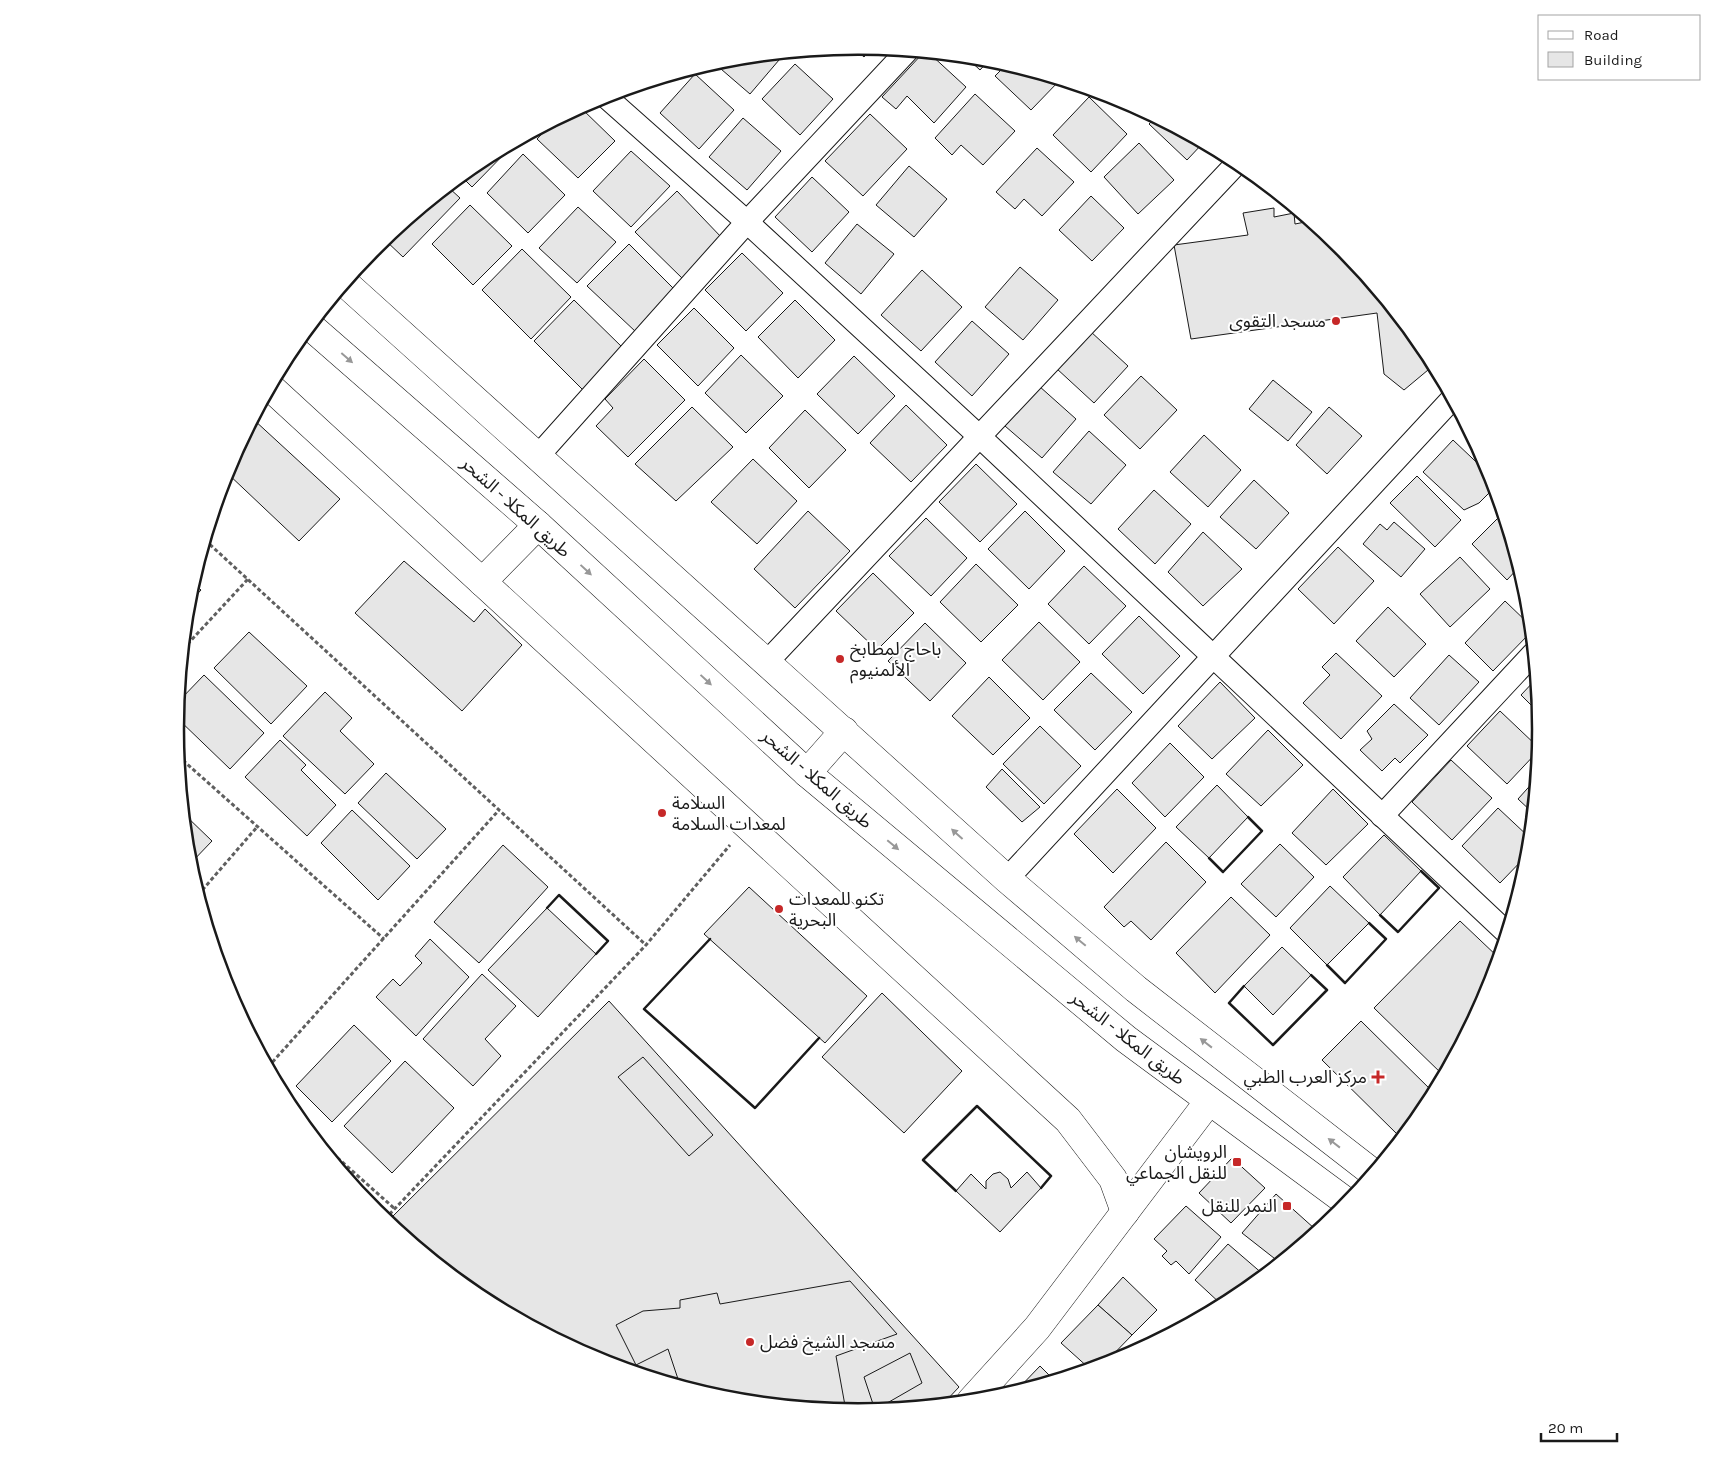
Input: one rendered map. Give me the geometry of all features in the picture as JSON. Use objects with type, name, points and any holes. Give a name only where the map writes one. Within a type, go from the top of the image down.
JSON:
[{"type":"main road","points":[[349,287],[1007,879],[1136,989],[1368,1170]]},
{"type":"main road","name":"طريق المكلا - الشحر","points":[[315,330],[538,525],[807,773],[1126,1039],[1342,1198]]},
{"type":"main road","points":[[275,391],[1068,1120],[1113,1179],[1125,1212]]},
{"type":"main road","points":[[482,582],[538,525]]},
{"type":"main road","points":[[807,773],[844,731]]},
{"type":"main road","points":[[979,1392],[1037,1328],[1210,1101]]},
{"type":"street","points":[[538,456],[747,222],[902,56]]},
{"type":"street","points":[[612,102],[747,222],[980,437],[1382,816],[1502,926]]},
{"type":"street","points":[[767,662],[1232,169]]},
{"type":"street","points":[[1007,879],[1448,403]]},
{"type":"street","points":[[1382,816],[1528,659]]},
{"type":"path","points":[[210,545],[646,945]]},
{"type":"path","points":[[190,642],[248,579]]},
{"type":"path","points":[[185,762],[384,939]]},
{"type":"path","points":[[272,1062],[499,810]]},
{"type":"path","points":[[390,1214],[646,945],[747,825]]},
{"type":"path","points":[[204,889],[257,827]]},
{"type":"path","points":[[342,1162],[394,1209]]},
{"type":"building","points":[[918,58],[937,60],[966,87],[934,123],[907,96],[896,109],[882,97]]},
{"type":"building","points":[[779,60],[750,94],[721,69]]},
{"type":"building","points":[[795,64],[833,99],[800,135],[762,99]]},
{"type":"building","points":[[1000,71],[1055,85],[1031,110],[995,76]]},
{"type":"building","points":[[696,75],[734,110],[699,149],[660,113],[693,76]]},
{"type":"building","points":[[975,94],[1015,131],[983,165],[961,145],[952,155],[935,138]]},
{"type":"building","points":[[1089,97],[1127,134],[1091,172],[1053,135]]},
{"type":"building","points":[[586,113],[615,141],[578,178],[537,139],[541,135]]},
{"type":"building","points":[[870,114],[907,149],[863,196],[825,161]]},
{"type":"building","points":[[743,118],[781,151],[747,190],[709,157]]},
{"type":"building","points":[[1151,122],[1199,147],[1187,160],[1149,124]]},
{"type":"building","points":[[1139,143],[1174,180],[1138,214],[1104,177]]},
{"type":"building","points":[[1037,148],[1074,182],[1042,216],[1024,199],[1015,209],[996,192]]},
{"type":"building","points":[[631,151],[670,186],[631,227],[593,191]]},
{"type":"building","points":[[523,154],[565,195],[528,233],[487,193]]},
{"type":"building","points":[[499,159],[472,187],[466,181]]},
{"type":"building","points":[[909,166],[947,199],[914,237],[876,205]]},
{"type":"building","points":[[812,177],[849,212],[812,252],[775,217]]},
{"type":"building","points":[[452,191],[460,198],[403,257],[390,244]]},
{"type":"building","points":[[677,191],[723,239],[684,280],[635,232]]},
{"type":"building","points":[[1091,196],[1124,228],[1092,261],[1059,230]]},
{"type":"building","points":[[470,205],[512,246],[473,285],[432,244]]},
{"type":"building","points":[[578,207],[616,242],[577,283],[539,248]]},
{"type":"building","points":[[1274,208],[1274,217],[1292,213],[1294,216],[1295,224],[1303,222],[1335,252],[1365,285],[1393,319],[1428,370],[1404,390],[1384,374],[1377,313],[1191,339],[1174,245],[1248,235],[1243,213]]},
{"type":"building","points":[[857,224],[894,254],[861,294],[825,263]]},
{"type":"building","points":[[629,244],[675,290],[636,332],[587,286]]},
{"type":"building","points":[[522,249],[571,297],[531,339],[482,290]]},
{"type":"building","points":[[742,253],[783,293],[746,331],[705,290]]},
{"type":"building","points":[[1020,267],[1058,300],[1023,340],[985,307]]},
{"type":"building","points":[[922,270],[962,307],[921,351],[881,315]]},
{"type":"building","points":[[574,300],[623,348],[583,390],[534,341]]},
{"type":"building","points":[[795,300],[835,340],[798,378],[758,337]]},
{"type":"building","points":[[694,308],[734,348],[698,386],[657,345]]},
{"type":"building","points":[[972,321],[1009,354],[972,396],[935,362]]},
{"type":"building","points":[[1090,331],[1128,366],[1094,403],[1056,368]]},
{"type":"building","points":[[741,355],[783,396],[746,433],[705,393]]},
{"type":"building","points":[[854,356],[895,396],[858,434],[817,394]]},
{"type":"building","points":[[644,359],[685,400],[628,457],[596,426],[613,408],[605,399]]},
{"type":"building","points":[[1141,376],[1177,410],[1140,449],[1104,415]]},
{"type":"building","points":[[1273,380],[1312,412],[1288,441],[1249,409]]},
{"type":"building","points":[[1039,386],[1076,419],[1042,458],[1005,426]]},
{"type":"building","points":[[906,405],[947,445],[911,482],[870,443]]},
{"type":"building","points":[[692,407],[733,447],[676,501],[635,464]]},
{"type":"building","points":[[1329,407],[1362,436],[1327,474],[1296,445]]},
{"type":"building","points":[[805,410],[846,450],[809,488],[769,448]]},
{"type":"building","points":[[258,423],[340,499],[299,541],[232,478]]},
{"type":"building","points":[[1089,431],[1126,465],[1091,504],[1053,472]]},
{"type":"building","points":[[1204,435],[1241,470],[1208,507],[1170,472]]},
{"type":"building","points":[[1453,440],[1477,463],[1489,493],[1479,503],[1464,510],[1423,472]]},
{"type":"building","points":[[753,459],[797,501],[757,544],[711,502]]},
{"type":"building","points":[[976,464],[1017,504],[980,542],[939,502]]},
{"type":"building","points":[[1417,476],[1461,520],[1435,547],[1390,503]]},
{"type":"building","points":[[1254,480],[1289,513],[1256,549],[1220,517]]},
{"type":"building","points":[[1154,490],[1191,524],[1155,564],[1118,529]]},
{"type":"building","points":[[808,511],[850,551],[795,608],[754,569]]},
{"type":"building","points":[[1025,511],[1065,551],[1029,589],[988,549]]},
{"type":"building","points":[[926,518],[967,558],[931,596],[889,556]]},
{"type":"building","points":[[1498,518],[1513,573],[1507,580],[1472,544]]},
{"type":"building","points":[[1394,522],[1425,549],[1401,577],[1363,544],[1380,524],[1387,530]]},
{"type":"building","points":[[1203,532],[1242,569],[1203,606],[1168,572]]},
{"type":"building","points":[[1338,547],[1374,581],[1334,624],[1298,589]]},
{"type":"building","points":[[1460,557],[1490,589],[1450,627],[1420,594]]},
{"type":"building","points":[[404,561],[474,622],[485,609],[522,645],[462,711],[355,613]]},
{"type":"building","points":[[976,564],[1018,605],[981,642],[940,602]]},
{"type":"building","points":[[1084,566],[1126,606],[1089,644],[1048,604]]},
{"type":"building","points":[[873,573],[914,613],[877,650],[836,611]]},
{"type":"building","points":[[1505,601],[1522,618],[1525,638],[1493,671],[1465,643]]},
{"type":"building","points":[[1388,607],[1426,644],[1394,677],[1356,641]]},
{"type":"building","points":[[1139,616],[1180,656],[1143,694],[1102,654]]},
{"type":"building","points":[[1039,622],[1080,662],[1043,700],[1002,660]]},
{"type":"building","points":[[925,623],[966,663],[930,701],[888,661]]},
{"type":"building","points":[[249,632],[307,686],[271,724],[214,668]]},
{"type":"building","points":[[1336,653],[1382,696],[1341,739],[1303,703],[1330,675],[1322,667]]},
{"type":"building","points":[[1449,655],[1479,682],[1439,725],[1410,698]]},
{"type":"building","points":[[1091,673],[1132,712],[1095,750],[1054,710]]},
{"type":"building","points":[[204,675],[264,733],[230,769],[184,725],[185,695]]},
{"type":"building","points":[[989,677],[1030,718],[993,755],[952,716]]},
{"type":"building","points":[[1220,682],[1255,718],[1212,759],[1178,726]]},
{"type":"building","points":[[1531,684],[1531,705],[1521,695]]},
{"type":"building","points":[[325,692],[352,718],[340,731],[374,764],[345,794],[283,736]]},
{"type":"building","points":[[1394,704],[1428,735],[1400,763],[1395,758],[1382,771],[1360,750],[1372,739],[1367,731]]},
{"type":"building","points":[[1500,711],[1532,741],[1531,758],[1507,784],[1467,746]]},
{"type":"building","points":[[1040,726],[1081,766],[1044,804],[1003,764]]},
{"type":"building","points":[[1268,730],[1303,765],[1261,806],[1226,774]]},
{"type":"building","points":[[280,740],[306,765],[301,770],[336,805],[307,836],[245,777]]},
{"type":"building","points":[[1170,743],[1204,777],[1165,817],[1132,783]]},
{"type":"building","points":[[1451,760],[1492,798],[1452,840],[1412,802]]},
{"type":"building","points":[[1002,769],[1040,807],[1022,822],[986,787]]},
{"type":"building","points":[[386,773],[446,829],[417,859],[358,803]]},
{"type":"building","points":[[1217,785],[1248,817],[1209,858],[1176,827]]},
{"type":"building","points":[[1529,786],[1527,807],[1518,799]]},
{"type":"building","points":[[1117,789],[1156,828],[1113,873],[1074,834]]},
{"type":"building","points":[[1333,789],[1368,824],[1326,865],[1292,833]]},
{"type":"building","points":[[1498,808],[1524,832],[1518,864],[1500,883],[1462,846]]},
{"type":"building","points":[[352,810],[410,866],[378,900],[321,843]]},
{"type":"building","points":[[191,820],[212,841],[197,857]]},
{"type":"building","points":[[1384,835],[1421,871],[1380,915],[1343,877]]},
{"type":"building","points":[[1166,842],[1206,882],[1151,940],[1131,921],[1124,927],[1104,907]]},
{"type":"building","points":[[1280,844],[1314,877],[1276,917],[1241,884]]},
{"type":"building","points":[[503,845],[548,887],[479,963],[434,922]]},
{"type":"building","points":[[1330,886],[1369,923],[1327,965],[1290,928]]},
{"type":"building","points":[[749,887],[867,996],[825,1043],[704,934]]},
{"type":"building","points":[[1231,897],[1270,935],[1215,993],[1176,953]]},
{"type":"building","points":[[547,908],[596,954],[538,1017],[488,970]]},
{"type":"building","points":[[1460,921],[1494,953],[1481,987],[1439,1071],[1374,1008]]},
{"type":"building","points":[[430,939],[469,977],[416,1036],[376,997],[393,979],[400,986],[422,963],[415,956]]},
{"type":"building","points":[[1282,947],[1311,975],[1273,1015],[1244,986]]},
{"type":"building","points":[[482,974],[516,1006],[485,1039],[501,1056],[473,1086],[423,1039]]},
{"type":"building","points":[[882,993],[962,1071],[904,1133],[822,1057]]},
{"type":"building","points":[[609,1001],[959,1387],[950,1396],[902,1402],[814,1402],[727,1390],[684,1380],[600,1352],[521,1313],[448,1264],[393,1216]]},
{"type":"building","name":"مركز العرب الطبي","points":[[1361,1021],[1428,1087],[1397,1134],[1322,1060]]},
{"type":"building","points":[[354,1025],[391,1061],[332,1122],[296,1086]]},
{"type":"building","points":[[643,1057],[713,1135],[689,1156],[618,1077]]},
{"type":"building","points":[[405,1061],[454,1108],[392,1173],[344,1126]]},
{"type":"building","points":[[1232,1158],[1265,1188],[1231,1223],[1199,1193]]},
{"type":"building","points":[[1000,1172],[1008,1179],[1011,1188],[1027,1172],[1041,1188],[1000,1232],[956,1191],[971,1174],[986,1189],[986,1181],[993,1174]]},
{"type":"building","points":[[1276,1194],[1312,1227],[1275,1259],[1242,1233]]},
{"type":"building","points":[[1186,1206],[1221,1237],[1189,1274],[1176,1261],[1171,1265],[1162,1256],[1167,1251],[1154,1239]]},
{"type":"building","points":[[1228,1244],[1259,1270],[1216,1299],[1195,1280]]},
{"type":"building","points":[[1123,1277],[1157,1310],[1132,1335],[1098,1305]]},
{"type":"building","name":"مسجد الشيخ فضل","points":[[850,1281],[897,1334],[836,1356],[844,1403],[814,1402],[727,1390],[678,1378],[668,1349],[636,1365],[616,1325],[643,1311],[680,1308],[680,1300],[717,1293],[720,1304]]},
{"type":"building","points":[[1098,1305],[1132,1335],[1115,1352],[1084,1364],[1061,1343]]},
{"type":"building","points":[[910,1353],[922,1383],[888,1402],[873,1403],[864,1377]]},
{"type":"building","points":[[1040,1366],[1049,1375],[1032,1380],[1025,1382]]},
{"type":"wall","points":[[1209,858],[1223,872],[1262,831],[1248,817]]},
{"type":"wall","points":[[1380,915],[1398,932],[1439,888],[1421,871]]},
{"type":"wall","points":[[547,908],[559,895],[608,941],[596,954]]},
{"type":"wall","points":[[1327,965],[1345,983],[1386,939],[1369,923]]},
{"type":"wall","points":[[710,939],[644,1009],[755,1108],[819,1038]]},
{"type":"wall","points":[[1244,986],[1229,1003],[1273,1045],[1327,990],[1311,975]]},
{"type":"wall","points":[[956,1191],[923,1160],[977,1106],[1051,1176],[1041,1188]]},
{"type":"place","name":"مسجد التقوى","points":[[1336,321]]},
{"type":"place","name":"باحاج لمطابخ الألمنيوم","points":[[840,659]]},
{"type":"place","name":"السلامة لمعدات السلامة","points":[[662,813]]},
{"type":"place","name":"تكنو للمعدات البحرية","points":[[779,909]]},
{"type":"place","name":"مركز العرب الطبي","points":[[1378,1077]]},
{"type":"place","name":"الرويشان للنقل الجماعي","points":[[1237,1162]]},
{"type":"place","name":"النمر للنقل","points":[[1287,1206]]},
{"type":"place","name":"مسجد الشيخ فضل","points":[[750,1342]]}]
